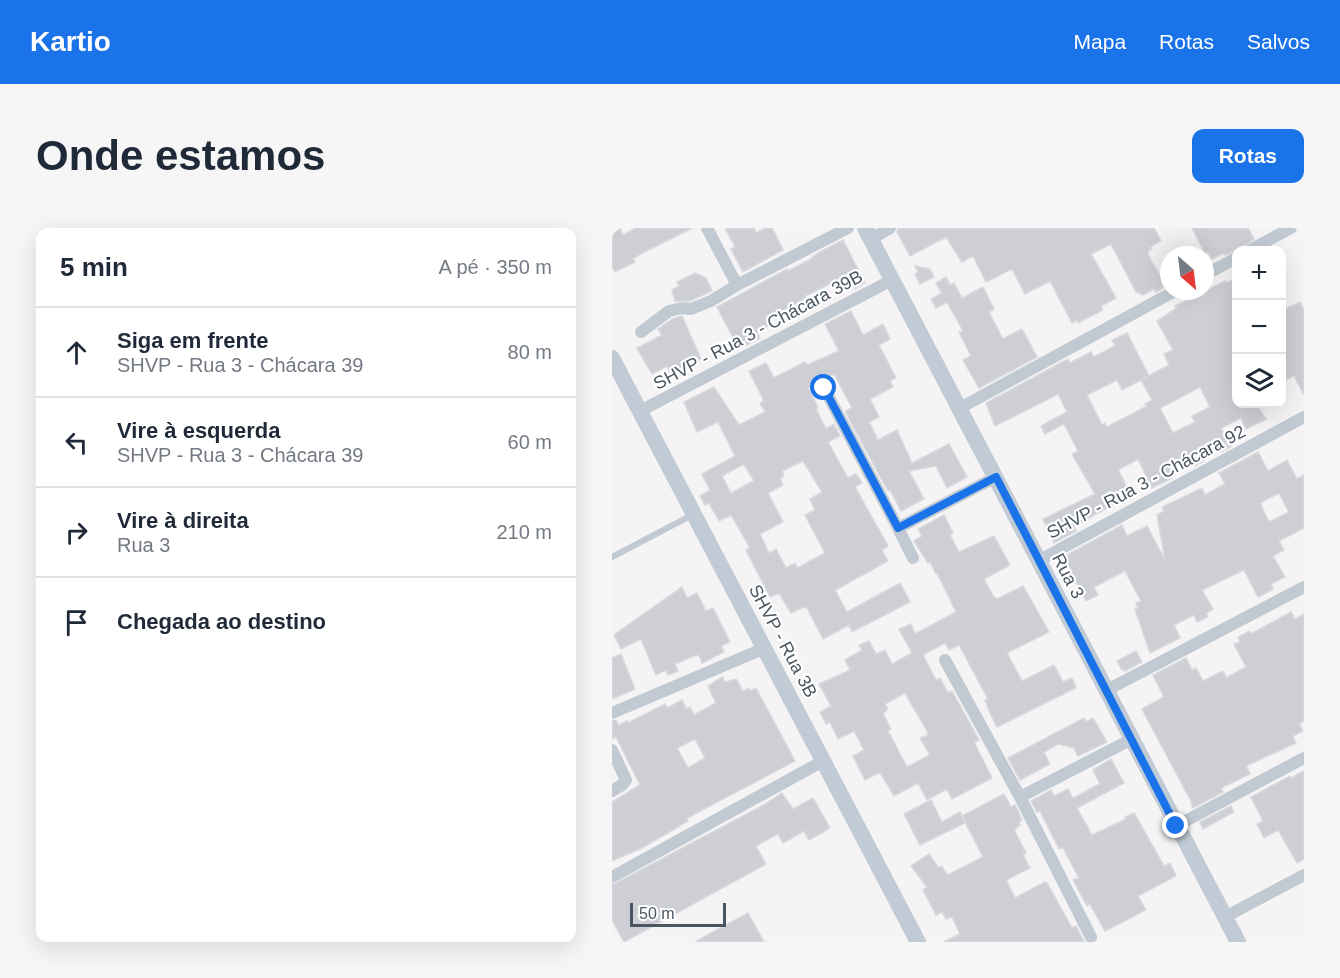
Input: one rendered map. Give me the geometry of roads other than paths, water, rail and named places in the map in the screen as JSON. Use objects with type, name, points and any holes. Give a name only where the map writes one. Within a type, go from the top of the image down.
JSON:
[{"type":"main road","name":"Rua 3","points":[[868,234],[1238,942]]},
{"type":"main road","name":"SHVP - Rua 3B","points":[[612,358],[918,942]]},
{"type":"street","points":[[707,228],[737,285]]},
{"type":"street","points":[[641,332],[669,311],[697,308],[848,228]]},
{"type":"street","points":[[868,234],[890,228]]},
{"type":"street","points":[[1257,246],[1291,228]]},
{"type":"street","points":[[1214,269],[1232,260]]},
{"type":"street","name":"SHVP - Rua 3 - Chácara 39B","points":[[640,411],[892,280]]},
{"type":"street","points":[[960,408],[1160,299]]},
{"type":"street","points":[[824,388],[914,558]]},
{"type":"street","name":"SHVP - Rua 3 - Chácara 92","points":[[1038,561],[1304,417]]},
{"type":"street","points":[[898,528],[996,477]]},
{"type":"street","points":[[1107,690],[1304,587]]},
{"type":"street","points":[[612,713],[765,648]]},
{"type":"street","points":[[945,660],[1020,796],[1091,937]]},
{"type":"street","points":[[1020,796],[1132,739]]},
{"type":"street","points":[[612,750],[626,780],[612,791]]},
{"type":"street","points":[[1176,826],[1304,758]]},
{"type":"street","points":[[612,877],[823,761]]},
{"type":"street","points":[[1225,917],[1304,875]]},
{"type":"lane","points":[[612,557],[694,514]]}]
